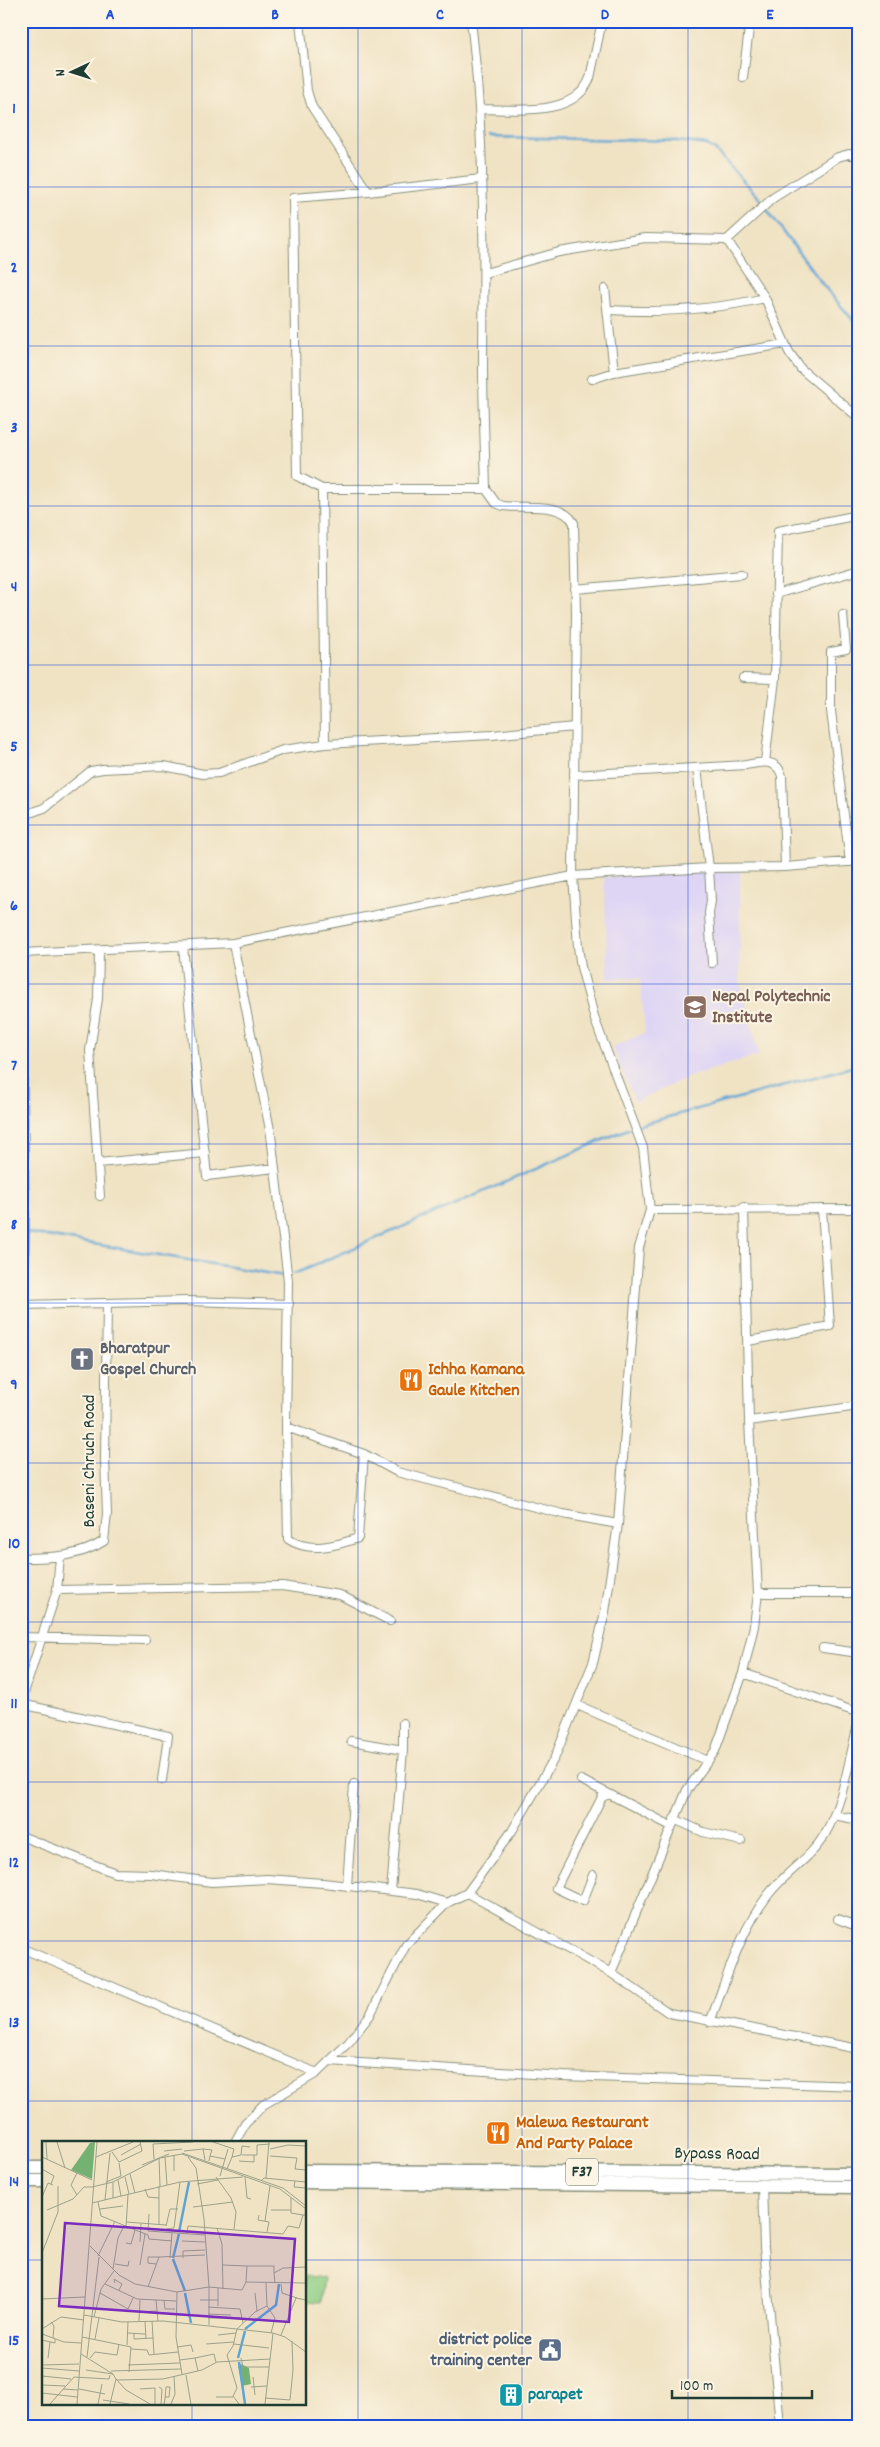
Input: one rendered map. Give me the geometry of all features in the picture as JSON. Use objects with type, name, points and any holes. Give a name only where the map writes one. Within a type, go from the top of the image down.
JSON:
[{"type":"highway","points":[[21,2168],[42,2168]]},
{"type":"highway","name":"Bypass Road","points":[[306,2171],[859,2174]]},
{"type":"highway","points":[[21,2181],[42,2181]]},
{"type":"highway","name":"Bypass Road","points":[[306,2182],[859,2187]]},
{"type":"street","points":[[300,21],[307,91],[312,107],[368,192]]},
{"type":"street","points":[[236,2141],[245,2124],[263,2104],[317,2072],[349,2042],[370,2016],[406,1945],[447,1903],[467,1893],[512,1831],[555,1757],[578,1705],[600,1634],[618,1524],[638,1254],[650,1210],[643,1148],[595,1020],[578,947],[573,876],[574,522],[570,515],[558,509],[503,506],[496,503],[486,489],[483,365],[485,274],[480,109],[471,21]]},
{"type":"street","points":[[480,109],[542,108],[577,98],[587,86],[590,78],[602,21]]},
{"type":"street","points":[[743,77],[750,21]]},
{"type":"street","points":[[849,21],[859,24]]},
{"type":"street","points":[[485,274],[559,252],[645,238],[728,240],[773,198],[838,157],[849,154],[859,157]]},
{"type":"street","points":[[481,179],[368,192],[293,198],[297,476],[322,489],[486,489]]},
{"type":"street","points":[[728,240],[765,298],[785,344],[801,368],[859,418]]},
{"type":"street","points":[[604,290],[608,310],[614,372]]},
{"type":"street","points":[[608,310],[658,312],[712,308],[765,298]]},
{"type":"street","points":[[592,379],[614,372],[785,344]]},
{"type":"street","points":[[322,489],[325,744]]},
{"type":"street","points":[[765,762],[775,679],[778,531],[859,515]]},
{"type":"street","points":[[776,594],[859,570]]},
{"type":"street","points":[[575,589],[742,574]]},
{"type":"street","points":[[843,615],[846,649],[831,652],[831,711],[850,862]]},
{"type":"street","points":[[743,678],[775,679]]},
{"type":"street","points":[[21,816],[44,808],[91,771],[164,766],[203,774],[219,773],[283,750],[325,744],[492,735],[574,728]]},
{"type":"street","points":[[574,775],[746,765],[765,762],[777,766],[782,776],[785,867]]},
{"type":"street","points":[[698,768],[710,868],[711,902],[709,913],[712,963]]},
{"type":"street","points":[[21,1390],[23,1305],[21,954],[233,943],[573,876],[710,868],[785,867],[859,861]]},
{"type":"street","points":[[233,943],[271,1135],[289,1304],[286,1427],[288,1539],[296,1544],[320,1548],[358,1538],[364,1454]]},
{"type":"street","points":[[183,947],[207,1176],[275,1168]]},
{"type":"street","points":[[99,951],[98,999],[90,1050],[100,1196]]},
{"type":"street","points":[[98,1162],[205,1153]]},
{"type":"street","points":[[650,1210],[744,1207],[859,1208]]},
{"type":"street","points":[[611,1973],[687,1790],[715,1752],[743,1673],[754,1626],[758,1593],[749,1422],[744,1207]]},
{"type":"street","points":[[748,1341],[830,1326],[822,1209]]},
{"type":"street","points":[[23,1305],[188,1301],[289,1304]]},
{"type":"street","name":"Baseni Chruch Road","points":[[60,1557],[96,1547],[104,1541],[107,1514],[105,1458],[107,1303]]},
{"type":"street","points":[[749,1422],[859,1406]]},
{"type":"street","points":[[286,1427],[364,1454],[397,1472],[554,1511],[618,1524]]},
{"type":"street","points":[[21,1558],[60,1557],[57,1590],[21,1703],[168,1736],[162,1780]]},
{"type":"street","points":[[57,1590],[282,1586],[340,1595],[390,1622]]},
{"type":"street","points":[[758,1593],[859,1593]]},
{"type":"street","points":[[21,1637],[145,1640]]},
{"type":"street","points":[[823,1648],[859,1653]]},
{"type":"street","points":[[743,1673],[859,1713]]},
{"type":"street","points":[[578,1705],[708,1761]]},
{"type":"street","points":[[710,2022],[750,1920],[777,1884],[816,1849],[834,1815],[856,1747],[859,1721]]},
{"type":"street","points":[[391,1891],[403,1750],[403,1723]]},
{"type":"street","points":[[351,1741],[403,1750]]},
{"type":"street","points":[[581,1780],[673,1823],[741,1841]]},
{"type":"street","points":[[347,1886],[354,1784]]},
{"type":"street","points":[[593,1875],[583,1901],[556,1888],[602,1797],[609,1794]]},
{"type":"street","points":[[834,1815],[859,1820]]},
{"type":"street","points":[[21,1836],[115,1873],[151,1874],[212,1882],[267,1879],[347,1886],[417,1894],[447,1903]]},
{"type":"street","points":[[467,1893],[611,1973],[669,2013],[859,2049]]},
{"type":"street","points":[[838,1918],[859,1927]]},
{"type":"street","points":[[21,1948],[317,2072]]},
{"type":"street","points":[[329,2061],[563,2076],[859,2086]]},
{"type":"street","points":[[762,2173],[764,2247],[780,2426]]},
{"type":"shaded area","name":"Nepal Polytechnic Institute","points":[[740,870],[740,980],[759,1055],[688,1077],[635,1102],[612,1047],[645,1033],[640,978],[608,979],[604,877]]},
{"type":"green space","points":[[306,2276],[324,2278],[321,2302],[306,2301]]},
{"type":"waterway","points":[[489,137],[678,141],[707,145],[714,149],[764,203]]},
{"type":"waterway","points":[[766,208],[823,285],[859,327]]},
{"type":"waterway","points":[[639,1125],[859,1065]]},
{"type":"waterway","points":[[294,1274],[630,1128]]},
{"type":"waterway","points":[[28,1233],[284,1276]]},
{"type":"place","name":"Nepal Polytechnic Institute","points":[[695,1007]]},
{"type":"place","name":"Bharatpur Gospel Church","points":[[82,1359]]},
{"type":"place","name":"Ichha Kamana Gaule Kitchen","points":[[411,1380]]},
{"type":"place","name":"Malewa Restaurant And Party Palace","points":[[498,2133]]},
{"type":"place","name":"district police training center","points":[[550,2350]]},
{"type":"place","name":"parapet","points":[[511,2395]]}]
